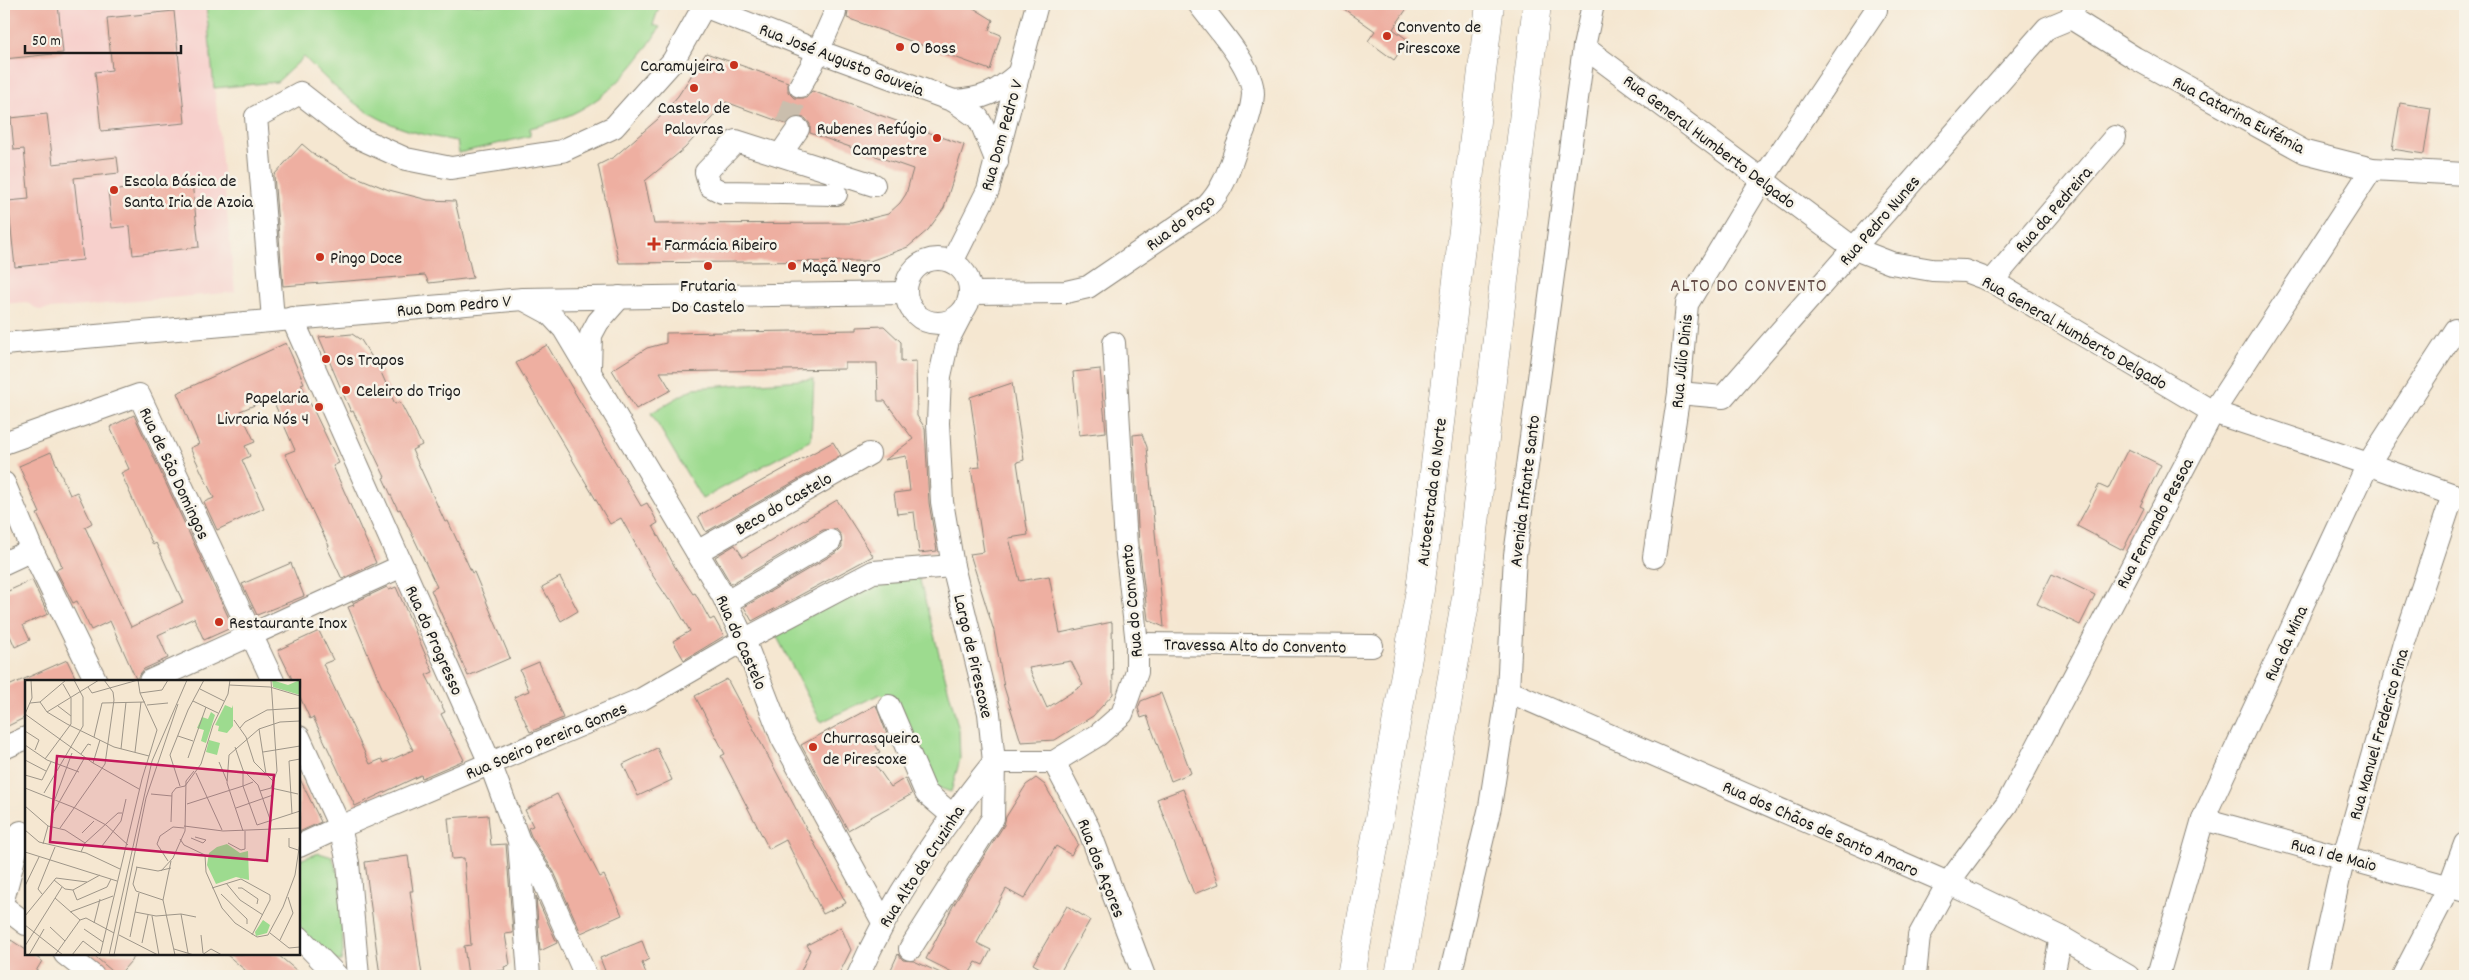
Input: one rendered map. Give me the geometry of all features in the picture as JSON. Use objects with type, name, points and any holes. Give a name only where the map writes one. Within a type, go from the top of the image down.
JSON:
[{"type":"highway","name":"Autoestrada do Norte","points":[[1351,976],[1420,590],[1490,4]]},
{"type":"highway","points":[[1399,976],[1466,598],[1537,4]]},
{"type":"street","name":"Rua Dom Pedro V","points":[[952,262],[988,190],[997,162],[1037,4]]},
{"type":"street","name":"Rua do Poço","points":[[966,303],[1066,292],[1088,287],[1207,206],[1215,198],[1226,180],[1248,116],[1253,93],[1251,81],[1242,63],[1198,4]]},
{"type":"street","name":"Avenida Infante Santo","points":[[1450,976],[1490,807],[1508,691],[1515,555],[1584,47],[1593,4]]},
{"type":"street","name":"Rua José Augusto Gouveia","points":[[704,5],[815,58],[954,101],[978,118],[997,162]]},
{"type":"street","name":"Rua do Progresso","points":[[529,976],[519,841],[490,763],[402,566],[283,319],[256,116],[300,93],[355,136],[406,159],[450,168],[562,151],[614,127],[673,61],[704,5]]},
{"type":"street","name":"Rua Júlio Dinis","points":[[1654,556],[1679,393],[1687,304],[1762,180],[1876,10]]},
{"type":"street","name":"Rua Catarina Eufémia","points":[[2073,11],[2135,58],[2305,152],[2372,169],[2465,174]]},
{"type":"street","name":"Rua Pedro Nunes","points":[[1679,393],[1724,397],[2047,28],[2073,11]]},
{"type":"street","points":[[806,88],[815,58],[834,13]]},
{"type":"street","name":"Rua General Humberto Delgado","points":[[1584,47],[1855,249],[1891,263],[1932,270],[1964,271],[1992,282],[2213,412],[2459,497]]},
{"type":"street","name":"Rua José Augusto Gouveia","points":[[954,101],[976,100],[988,96],[1019,74]]},
{"type":"street","points":[[780,155],[792,126]]},
{"type":"street","name":"Rua da Pedreira","points":[[1992,282],[2115,137]]},
{"type":"street","points":[[836,194],[722,192],[715,190],[707,179],[706,172],[736,141],[874,185]]},
{"type":"street","name":"Rua Fernando Pessoa","points":[[1915,976],[1919,936],[1948,883],[2007,804],[2213,412],[2372,169]]},
{"type":"street","points":[[941,259],[952,262],[966,275],[966,303],[943,323],[927,321],[914,312],[906,293],[907,282],[912,272],[920,264],[930,260],[941,259]]},
{"type":"street","name":"Rua Dom Pedro V","points":[[4,344],[523,299],[906,293]]},
{"type":"street","points":[[590,368],[591,335],[598,322],[620,297]]},
{"type":"street","name":"Rua do Castelo","points":[[523,299],[549,313],[564,329],[590,368],[727,602],[744,640],[782,738],[883,922]]},
{"type":"street","name":"Largo de Pirescoxe","points":[[910,949],[993,818],[994,762],[989,713],[952,566],[942,502],[938,423],[943,364],[948,340],[966,303]]},
{"type":"street","name":"Rua da Mina","points":[[2158,976],[2203,819],[2368,464],[2455,330]]},
{"type":"street","name":"Rua do Convento","points":[[1054,762],[1098,735],[1122,714],[1137,672],[1137,644],[1126,545],[1114,343]]},
{"type":"street","name":"Rua de São Domingos","points":[[4,443],[139,395],[272,680]]},
{"type":"street","name":"Beco do Castelo","points":[[697,552],[869,454]]},
{"type":"street","points":[[4,482],[32,550],[96,680]]},
{"type":"street","name":"Rua Manuel Frederico Pina","points":[[2317,976],[2344,856],[2404,642],[2459,497]]},
{"type":"street","points":[[727,602],[830,541]]},
{"type":"street","points":[[4,563],[32,550]]},
{"type":"street","points":[[152,680],[402,566]]},
{"type":"street","points":[[744,640],[873,572],[952,566]]},
{"type":"street","name":"Rua Soeiro Pereira Gomes","points":[[300,846],[340,826],[642,699],[744,640]]},
{"type":"street","name":"Travessa Alto do Convento","points":[[1137,644],[1372,646]]},
{"type":"street","name":"Rua dos Chãos de Santo Amaro","points":[[1508,691],[1948,883],[2061,937],[2128,976]]},
{"type":"street","points":[[889,706],[926,793],[952,815]]},
{"type":"street","points":[[4,748],[25,738]]},
{"type":"street","points":[[300,740],[340,826],[348,863],[358,976]]},
{"type":"street","points":[[994,762],[1054,762]]},
{"type":"street","name":"Rua Alto da Cruzinha","points":[[858,976],[883,922],[952,815],[994,762]]},
{"type":"street","name":"Rua dos Açores","points":[[1054,762],[1088,827],[1144,976]]},
{"type":"street","name":"Rua 1 de Maio","points":[[2203,819],[2344,856],[2457,889]]},
{"type":"street","points":[[4,896],[17,830]]},
{"type":"street","points":[[519,841],[542,877],[586,976]]},
{"type":"street","points":[[2404,976],[2457,889],[2465,844]]},
{"type":"street","points":[[4,907],[25,923]]},
{"type":"street","points":[[2053,976],[2061,937]]},
{"type":"street","points":[[300,938],[337,976]]},
{"type":"street","points":[[66,955],[91,975]]},
{"type":"shaded area","name":"Escola Básica de Santa Iria de Azoia","points":[[4,4],[206,4],[235,292],[39,310],[26,302],[4,304]]},
{"type":"green space","points":[[206,4],[660,4],[653,25],[660,27],[648,46],[621,79],[590,104],[552,122],[530,128],[530,136],[459,153],[457,141],[409,131],[355,104],[304,57],[277,82],[214,88]]},
{"type":"green space","points":[[814,379],[811,440],[702,499],[651,413],[694,388]]},
{"type":"green space","points":[[919,577],[959,730],[960,759],[951,792],[931,785],[889,697],[880,694],[821,722],[775,633],[879,581]]},
{"type":"green space","points":[[319,853],[332,857],[341,882],[343,952],[341,961],[333,961],[300,932],[300,860]]},
{"type":"building","points":[[4,4],[58,4],[63,53],[4,59]]},
{"type":"building","points":[[844,4],[967,4],[993,20],[989,30],[1001,35],[990,70],[847,18],[848,11]]},
{"type":"building","name":"Convento de Pirescoxe","points":[[1337,4],[1410,4],[1393,29],[1408,40],[1394,60],[1368,41],[1375,31]]},
{"type":"building","points":[[174,11],[185,123],[101,131],[95,72],[112,70],[107,18]]},
{"type":"building","points":[[706,53],[788,82],[788,92],[794,98],[806,98],[812,91],[964,145],[944,208],[928,230],[908,247],[870,261],[619,263],[598,165],[614,157],[658,119],[678,96]],"holes":[[[726,102],[786,124],[793,117],[805,118],[810,124],[810,133],[913,169],[906,194],[900,203],[888,214],[852,223],[654,224],[645,181],[685,148]]]},
{"type":"building","points":[[2400,103],[2431,108],[2424,154],[2392,149]]},
{"type":"building","points":[[47,114],[53,164],[117,157],[119,173],[74,178],[83,260],[15,267],[8,201],[29,199],[24,149],[14,150],[11,118]]},
{"type":"building","points":[[302,144],[315,155],[349,174],[389,190],[428,200],[455,201],[473,278],[429,283],[425,275],[283,286],[274,175]]},
{"type":"building","points":[[192,182],[199,247],[133,255],[130,226],[112,228],[108,191]]},
{"type":"building","points":[[884,326],[901,342],[901,362],[916,361],[917,416],[925,428],[929,503],[937,551],[919,553],[914,512],[897,514],[894,493],[910,491],[906,456],[885,460],[913,439],[885,401],[878,401],[877,363],[845,363],[845,369],[660,372],[671,390],[636,409],[612,370],[647,348],[666,343],[666,333],[857,330],[857,327]]},
{"type":"building","points":[[352,334],[361,340],[380,370],[395,404],[400,402],[422,445],[412,450],[445,522],[448,521],[472,573],[474,572],[510,658],[468,676],[431,590],[437,587],[400,509],[398,510],[383,478],[385,477],[353,411],[351,412],[319,337]]},
{"type":"building","points":[[286,343],[304,383],[301,384],[339,463],[333,466],[376,563],[342,579],[327,547],[329,546],[285,454],[295,450],[272,398],[240,411],[255,442],[245,446],[250,456],[242,460],[264,508],[217,530],[204,502],[214,498],[190,448],[199,444],[177,393]]},
{"type":"building","points":[[547,345],[641,506],[647,503],[658,523],[653,526],[675,567],[693,594],[695,593],[710,620],[714,618],[724,636],[684,660],[673,641],[690,631],[671,599],[669,600],[653,576],[621,518],[610,524],[516,363]]},
{"type":"building","points":[[1100,369],[1106,432],[1079,435],[1073,372]]},
{"type":"building","points":[[1012,383],[1024,460],[1017,462],[1028,535],[1009,538],[1020,581],[1049,576],[1060,633],[1112,622],[1113,694],[1093,716],[1055,740],[1021,742],[1004,687],[994,631],[970,554],[984,552],[971,468],[980,467],[970,397]],"holes":[[[1071,661],[1083,685],[1047,708],[1029,668]]]},
{"type":"building","points":[[134,415],[233,627],[204,640],[194,618],[158,635],[168,658],[144,669],[136,679],[110,621],[91,630],[77,601],[73,603],[56,570],[62,567],[60,561],[37,514],[40,513],[19,466],[51,452],[70,495],[77,492],[92,523],[85,527],[131,627],[183,602],[156,543],[153,545],[121,473],[129,469],[110,427]]},
{"type":"building","points":[[1142,434],[1147,447],[1164,627],[1148,620],[1139,544],[1133,435]]},
{"type":"building","points":[[833,442],[841,455],[706,532],[698,516]]},
{"type":"building","points":[[2128,449],[2161,465],[2140,506],[2144,508],[2123,550],[2077,526],[2099,485],[2108,489]]},
{"type":"building","points":[[837,500],[873,556],[752,621],[744,607],[837,552],[842,547],[841,535],[836,529],[823,530],[731,584],[715,557],[735,545],[743,557]]},
{"type":"building","points":[[291,563],[304,596],[257,615],[242,584]]},
{"type":"building","points":[[2052,574],[2095,595],[2080,625],[2037,604]]},
{"type":"building","points":[[560,577],[578,611],[561,621],[542,587]]},
{"type":"building","points":[[32,580],[48,614],[23,625],[30,640],[15,647],[4,622],[4,593]]},
{"type":"building","points":[[387,587],[389,590],[396,587],[433,672],[426,675],[445,712],[441,714],[464,760],[422,778],[421,775],[355,806],[313,717],[310,719],[300,697],[300,680],[293,680],[278,650],[319,631],[333,660],[323,664],[370,764],[382,759],[384,763],[413,750],[380,683],[348,607],[354,605],[353,603]]},
{"type":"building","points":[[67,660],[77,680],[25,680],[25,718],[4,728],[4,688]]},
{"type":"building","points":[[539,662],[563,718],[530,732],[514,697],[529,691],[520,670]]},
{"type":"building","points":[[727,679],[846,903],[823,914],[786,840],[769,849],[721,756],[725,754],[695,696]]},
{"type":"building","points":[[1161,693],[1191,773],[1171,781],[1147,716],[1141,718],[1138,708],[1141,701]]},
{"type":"building","points":[[876,705],[888,737],[875,744],[880,752],[870,757],[891,787],[905,778],[912,794],[848,830],[801,745]]},
{"type":"building","points":[[657,748],[672,780],[638,796],[623,764]]},
{"type":"building","points":[[1036,778],[1045,785],[1078,844],[1071,855],[1056,846],[1024,899],[1006,889],[977,943],[991,950],[983,965],[976,962],[968,976],[960,976],[926,959],[953,906],[1004,825],[1006,817],[1026,785]]},
{"type":"building","points":[[300,779],[321,822],[300,832]]},
{"type":"building","points":[[1183,789],[1219,884],[1194,894],[1157,799]]},
{"type":"building","points":[[557,794],[600,877],[604,875],[622,915],[581,933],[554,872],[528,828],[533,826],[525,810]]},
{"type":"building","points":[[488,815],[491,845],[506,844],[513,933],[505,934],[510,965],[504,967],[505,970],[468,975],[464,946],[471,945],[464,858],[452,859],[448,818]]},
{"type":"building","points":[[408,856],[413,891],[410,891],[422,975],[380,976],[365,862]]},
{"type":"building","points":[[536,896],[557,943],[540,951]]},
{"type":"building","points":[[1067,906],[1090,920],[1058,976],[1054,976],[1033,964]]},
{"type":"building","points":[[841,927],[851,950],[838,976],[799,976],[810,950],[807,945]]},
{"type":"building","points":[[11,940],[25,949],[25,955],[33,955],[42,961],[33,976],[4,976],[4,952]]},
{"type":"building","points":[[642,941],[649,959],[642,963],[647,976],[607,976],[600,958]]},
{"type":"building","points":[[898,954],[903,960],[914,961],[947,976],[888,976]]},
{"type":"building","points":[[93,955],[136,955],[118,976]]},
{"type":"building","points":[[227,955],[278,955],[303,976],[252,976]]},
{"type":"tunnel","points":[[787,124],[800,86]]},
{"type":"place","name":"Convento de Pirescoxe","points":[[1387,36]]},
{"type":"place","name":"O Boss","points":[[900,47]]},
{"type":"place","name":"Caramujeira","points":[[734,65]]},
{"type":"place","name":"Castelo de Palavras","points":[[694,88]]},
{"type":"place","name":"Rubenes Refúgio Campestre","points":[[937,138]]},
{"type":"place","name":"Escola Básica de Santa Iria de Azoia","points":[[114,190]]},
{"type":"place","name":"Farmácia Ribeiro","points":[[654,244]]},
{"type":"place","name":"Pingo Doce","points":[[320,257]]},
{"type":"place","name":"Frutaria Do Castelo","points":[[708,266]]},
{"type":"place","name":"Maçã Negro","points":[[792,266]]},
{"type":"place","name":"Os Trapos","points":[[326,359]]},
{"type":"place","name":"Celeiro do Trigo","points":[[346,390]]},
{"type":"place","name":"Papelaria Livraria Nós 4","points":[[319,407]]},
{"type":"place","name":"Restaurante Inox","points":[[219,622]]},
{"type":"place","name":"Churrasqueira de Pirescoxe","points":[[813,747]]},
{"type":"district","name":"ALTO DO CONVENTO","points":[[1749,284]]}]
